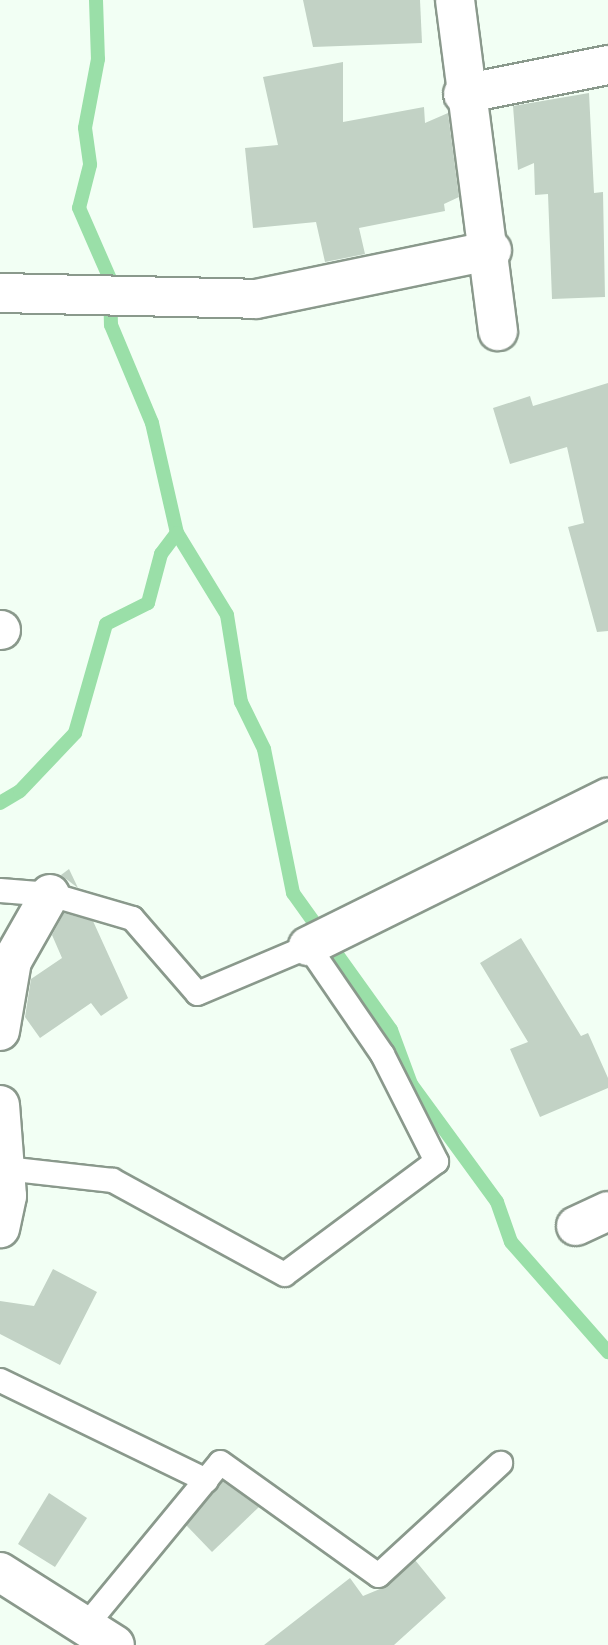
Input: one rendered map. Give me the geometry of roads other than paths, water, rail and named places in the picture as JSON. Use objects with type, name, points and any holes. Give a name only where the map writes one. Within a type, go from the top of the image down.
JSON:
[{"type":"street","points":[[455,0],[463,94],[492,250],[498,331]]},
{"type":"street","points":[[463,94],[608,65]]},
{"type":"street","points":[[0,293],[86,300],[138,296],[256,299],[492,250]]},
{"type":"street","points":[[319,940],[608,798]]},
{"type":"street","points":[[0,1031],[12,961],[50,894]]},
{"type":"street","points":[[0,1105],[5,1168],[0,1228]]},
{"type":"street","points":[[0,1572],[101,1634]]},
{"type":"lane","points":[[0,890],[50,894],[132,918],[197,993],[319,940],[383,1054],[436,1161],[284,1274],[112,1180],[5,1168]]},
{"type":"lane","points":[[0,1380],[206,1480]]},
{"type":"lane","points":[[101,1634],[220,1462],[378,1575],[499,1463]]},
{"type":"waterway","points":[[96,0],[98,59],[85,128],[90,165],[79,208],[110,279],[111,325],[152,423],[177,533],[227,615],[241,702],[264,749],[293,893],[391,1030],[411,1084],[497,1202],[511,1242],[608,1352]]},
{"type":"waterway","points":[[0,803],[20,791],[75,733],[106,624],[148,603],[161,554],[177,533]]}]
